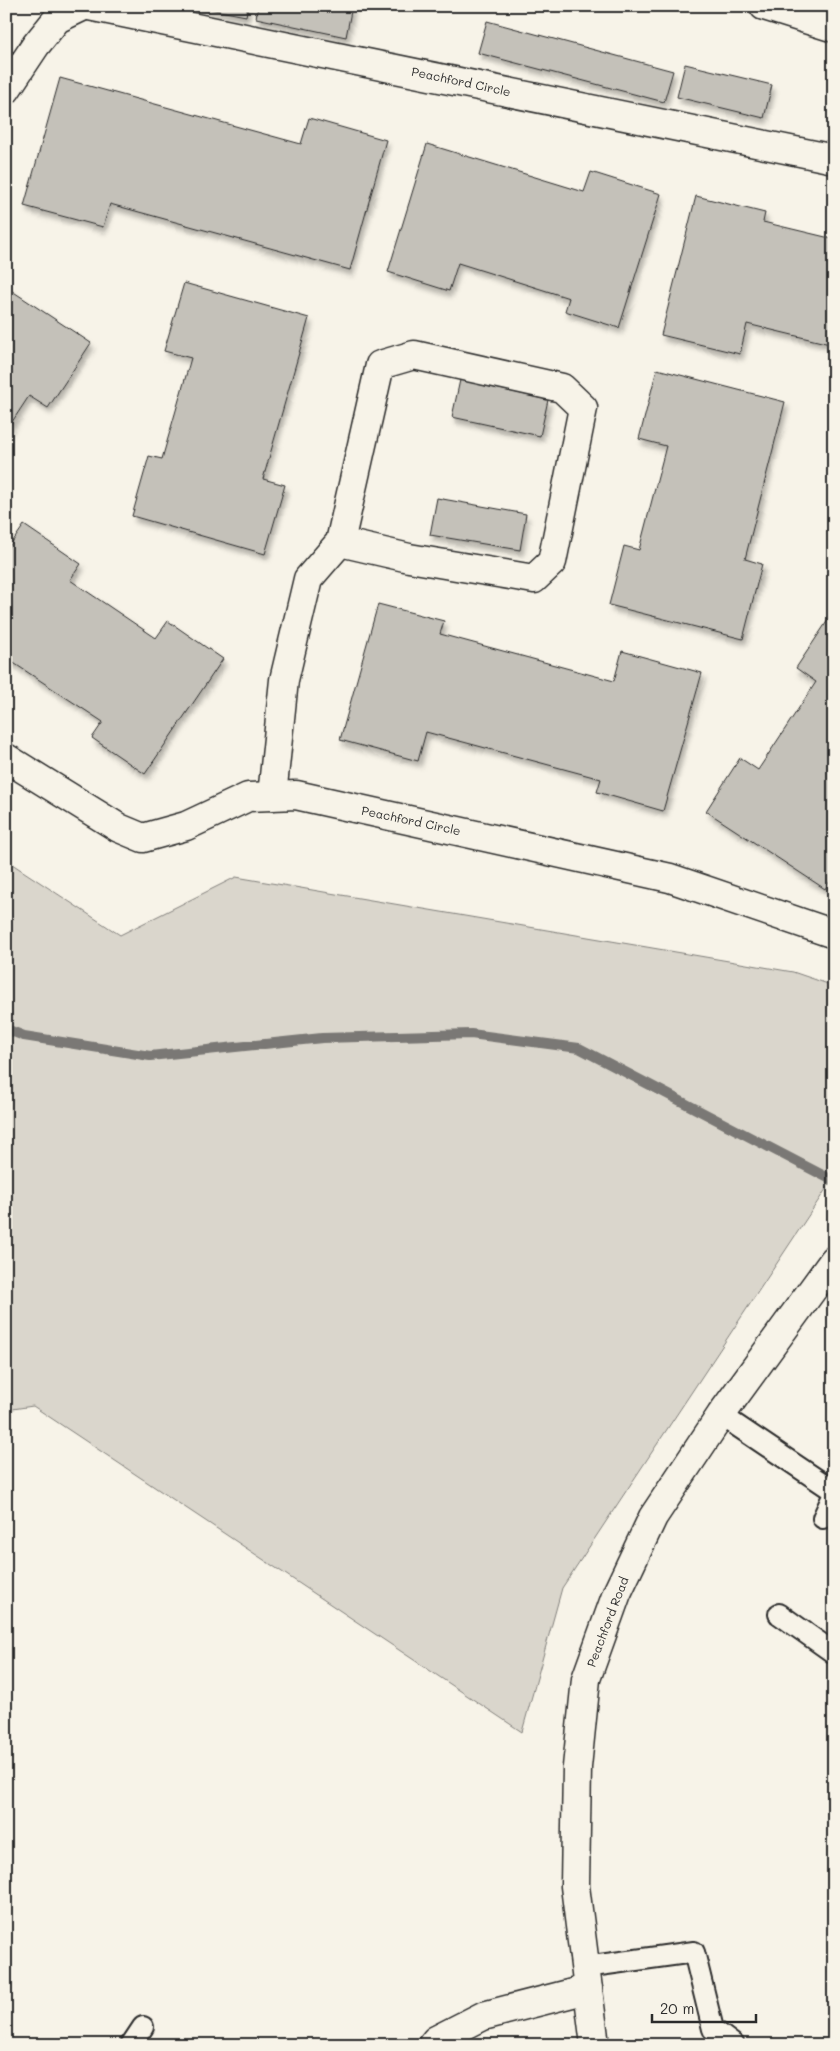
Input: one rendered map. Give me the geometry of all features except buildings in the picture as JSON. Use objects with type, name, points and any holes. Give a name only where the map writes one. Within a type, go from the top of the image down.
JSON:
[{"type":"street","points":[[6,90],[36,45],[57,19],[84,6]]},
{"type":"street","name":"Peachford Circle","points":[[89,6],[834,159]]},
{"type":"street","points":[[764,6],[834,28]]},
{"type":"street","points":[[272,796],[284,680],[308,579],[340,542],[380,365],[414,355],[562,388],[583,408],[552,562],[534,579],[409,558],[340,542]]},
{"type":"street","name":"Peachford Circle","points":[[6,758],[119,828],[144,838],[186,826],[248,797],[296,795],[670,878],[834,934]]},
{"type":"street","name":"Peachford Road","points":[[596,2045],[575,1886],[577,1767],[586,1678],[617,1593],[653,1517],[721,1416],[834,1260]]},
{"type":"street","points":[[432,2045],[436,2040],[483,2016],[586,1978]]},
{"type":"lane","points":[[721,1416],[834,1493],[823,1518]]},
{"type":"lane","points":[[779,1614],[834,1653]]},
{"type":"lane","points":[[586,1978],[694,1952],[714,2029],[734,2045]]},
{"type":"lane","points":[[132,2045],[143,2027]]},
{"type":"shaded area","points":[[6,860],[120,935],[236,877],[793,972],[834,986],[834,1177],[562,1588],[522,1732],[33,1406],[6,1410]]},
{"type":"waterway","points":[[6,1029],[24,1036],[150,1056],[322,1038],[471,1034],[579,1048],[834,1181]]}]
